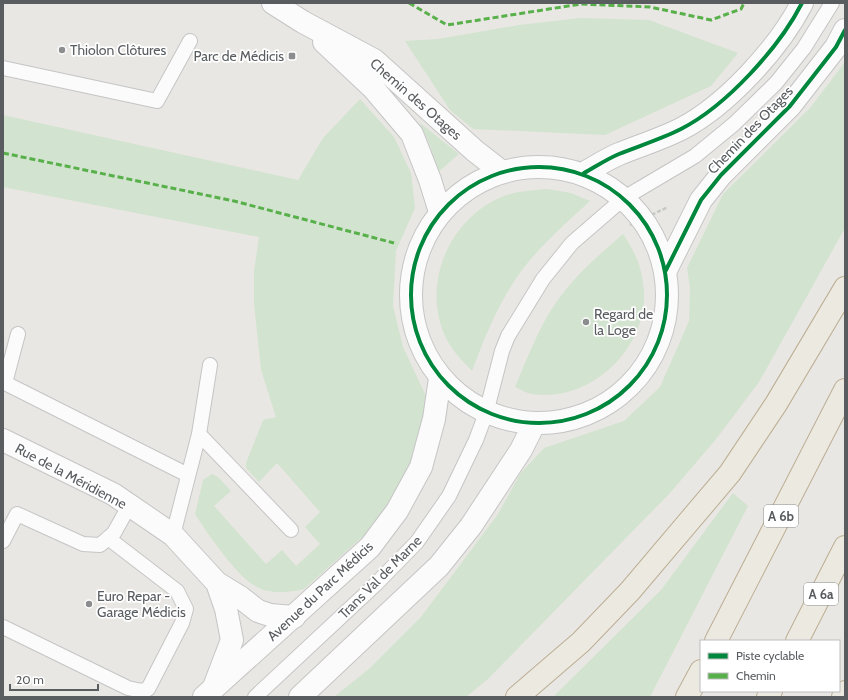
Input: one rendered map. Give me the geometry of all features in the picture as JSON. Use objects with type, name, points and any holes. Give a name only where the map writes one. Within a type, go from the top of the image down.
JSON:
[{"type":"highway","points":[[517,697],[581,642],[625,597],[678,537],[730,473],[776,404],[845,288]]},
{"type":"highway","name":"A 6b","points":[[717,640],[845,390]]},
{"type":"highway","name":"A 6a","points":[[798,640],[845,546]]},
{"type":"highway","points":[[687,697],[700,672]]},
{"type":"highway","points":[[842,697],[845,692]]},
{"type":"street","name":"Chemin des Otages","points":[[273,3],[303,22],[374,60],[475,151],[502,172]]},
{"type":"street","points":[[584,173],[617,155],[681,129],[723,100],[765,57],[783,33],[802,3]]},
{"type":"street","name":"Chemin des Otages","points":[[303,22],[373,88],[412,134],[430,180],[440,212]]},
{"type":"street","name":"Chemin des Otages","points":[[666,270],[701,200],[721,175],[790,106],[836,47],[845,30]]},
{"type":"street","points":[[531,167],[561,168],[584,173],[624,198],[635,222],[651,230],[666,270],[668,303],[662,336],[648,366],[626,391],[599,410],[568,421],[534,424],[509,421],[486,413],[461,398],[440,378],[422,349],[412,317],[411,283],[418,250],[429,228],[440,212],[470,186],[502,172],[531,167]]},
{"type":"street","name":"Avenue du Parc Médicis","points":[[209,692],[370,547],[397,511],[421,466],[434,419],[440,378]]},
{"type":"street","points":[[300,697],[439,566],[475,520],[521,450],[534,424]]},
{"type":"street","name":"Rue de la Méridienne","points":[[3,440],[113,494],[173,536],[217,582],[226,609],[232,640],[209,692]]},
{"type":"street","points":[[217,582],[258,611],[270,615],[294,617]]},
{"type":"lane","name":"Trans Val de Marne","points":[[255,697],[375,585],[417,542],[449,496],[476,440],[486,413],[502,351],[514,326],[543,279],[572,243],[624,198],[695,156],[754,105],[776,82],[804,48],[832,3]]},
{"type":"lane","points":[[3,68],[157,101],[190,42]]},
{"type":"lane","points":[[18,334],[5,383],[188,475]]},
{"type":"lane","points":[[173,536],[199,434],[210,365]]},
{"type":"lane","points":[[199,434],[291,530]]},
{"type":"lane","points":[[3,541],[16,514],[83,544],[100,544],[114,533],[129,506]]},
{"type":"lane","points":[[3,627],[128,688],[142,691],[148,688],[182,623],[186,609],[177,591],[108,538]]},
{"type":"path","points":[[635,222],[671,206]]},
{"type":"green space","points":[[580,18],[649,20],[738,53],[711,86],[605,135],[473,129],[450,110],[405,41],[438,39],[519,25]]},
{"type":"green space","points":[[845,62],[845,228],[759,382],[717,438],[670,493],[488,679],[466,697],[334,697],[370,668],[421,617],[498,514],[520,474],[544,448],[624,421],[660,387],[689,321],[690,288],[687,268],[723,194],[810,108]]},
{"type":"green space","points":[[360,99],[394,137],[411,173],[415,208],[396,251],[393,306],[403,347],[427,398],[415,464],[397,496],[370,530],[304,589],[283,592],[266,591],[252,584],[243,577],[225,556],[195,514],[203,480],[212,474],[218,477],[231,491],[214,506],[266,564],[282,550],[296,566],[320,544],[305,527],[320,512],[277,463],[259,482],[246,468],[246,463],[263,420],[276,417],[261,370],[254,303],[254,271],[259,237],[3,187],[3,115],[298,180],[323,138]]},
{"type":"green space","points":[[420,123],[459,154],[436,174],[431,148]]},
{"type":"green space","points":[[548,189],[571,193],[590,201],[537,252],[518,276],[504,298],[494,318],[472,371],[448,343],[439,317],[436,296],[439,275],[445,255],[455,236],[468,219],[485,206],[509,194]]},
{"type":"green space","points":[[623,234],[632,248],[638,262],[644,293],[642,314],[635,334],[624,352],[610,368],[593,381],[574,390],[553,395],[532,394],[515,387],[538,334],[562,294],[596,258]]},
{"type":"green space","points":[[733,493],[748,506],[650,697],[553,697],[661,590]]},
{"type":"marked path","points":[[409,3],[447,25],[581,4],[650,7],[711,20],[741,9],[744,3]]},
{"type":"marked path","points":[[3,153],[234,201],[394,243]]},
{"type":"cycle path","points":[[584,173],[615,156],[681,129],[716,106],[733,91],[765,57],[780,38],[802,3]]},
{"type":"cycle path","points":[[666,270],[701,200],[721,175],[790,106],[836,47],[845,30]]},
{"type":"cycle path","points":[[526,167],[552,167],[588,176],[610,188],[630,204],[646,224],[658,246],[665,270],[667,295],[665,320],[658,344],[646,366],[630,386],[610,402],[588,414],[552,423],[526,423],[502,418],[478,408],[457,394],[440,377],[426,356],[416,332],[411,308],[411,282],[416,258],[426,234],[440,213],[457,196],[478,182],[502,172],[526,167]]},
{"type":"place","name":"Thiolon Clôtures","points":[[62,50]]},
{"type":"place","name":"Parc de Médicis","points":[[292,56]]},
{"type":"place","name":"Regard de la Loge","points":[[586,322]]},
{"type":"place","name":"Euro Repar - Garage Médicis","points":[[89,604]]}]
